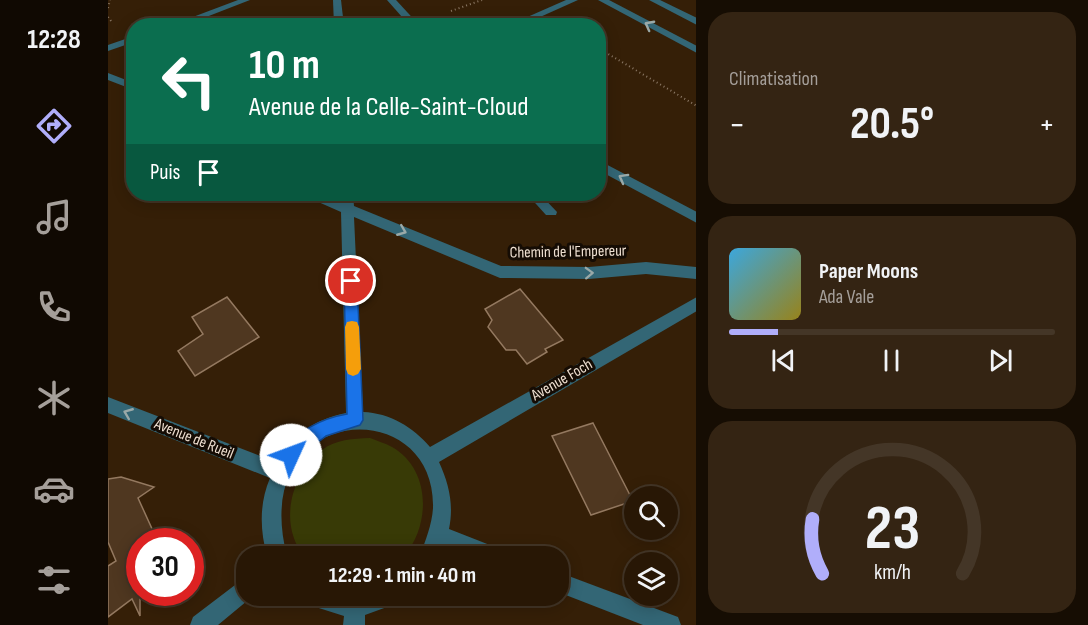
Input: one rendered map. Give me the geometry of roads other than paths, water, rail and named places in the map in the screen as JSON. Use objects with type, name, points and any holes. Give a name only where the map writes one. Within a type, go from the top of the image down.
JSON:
[{"type":"street","points":[[195,18],[246,0]]},
{"type":"street","points":[[337,0],[338,18]]},
{"type":"street","points":[[391,0],[408,18]]},
{"type":"street","points":[[530,18],[574,0]]},
{"type":"street","points":[[602,0],[696,50]]},
{"type":"street","points":[[653,0],[696,22]]},
{"type":"street","points":[[108,48],[126,42]]},
{"type":"street","points":[[108,76],[126,84]]},
{"type":"street","points":[[606,168],[696,218]]},
{"type":"street","name":"Chemin de l'Empereur","points":[[328,201],[500,272],[589,273],[645,268],[696,273]]},
{"type":"street","points":[[347,201],[355,420]]},
{"type":"street","points":[[541,201],[551,212]]},
{"type":"street","name":"Avenue Foch","points":[[428,458],[696,303]]},
{"type":"street","name":"Avenue de Rueil","points":[[108,405],[280,473]]},
{"type":"street","points":[[274,546],[269,526],[273,489],[291,455],[312,436],[337,423],[355,420],[380,423],[403,433],[428,458],[441,494],[442,515],[439,535],[434,546]]},
{"type":"street","points":[[439,535],[467,546]]},
{"type":"street","points":[[569,586],[670,625]]},
{"type":"street","points":[[201,625],[236,597]]},
{"type":"street","points":[[336,606],[355,616],[371,606]]}]
